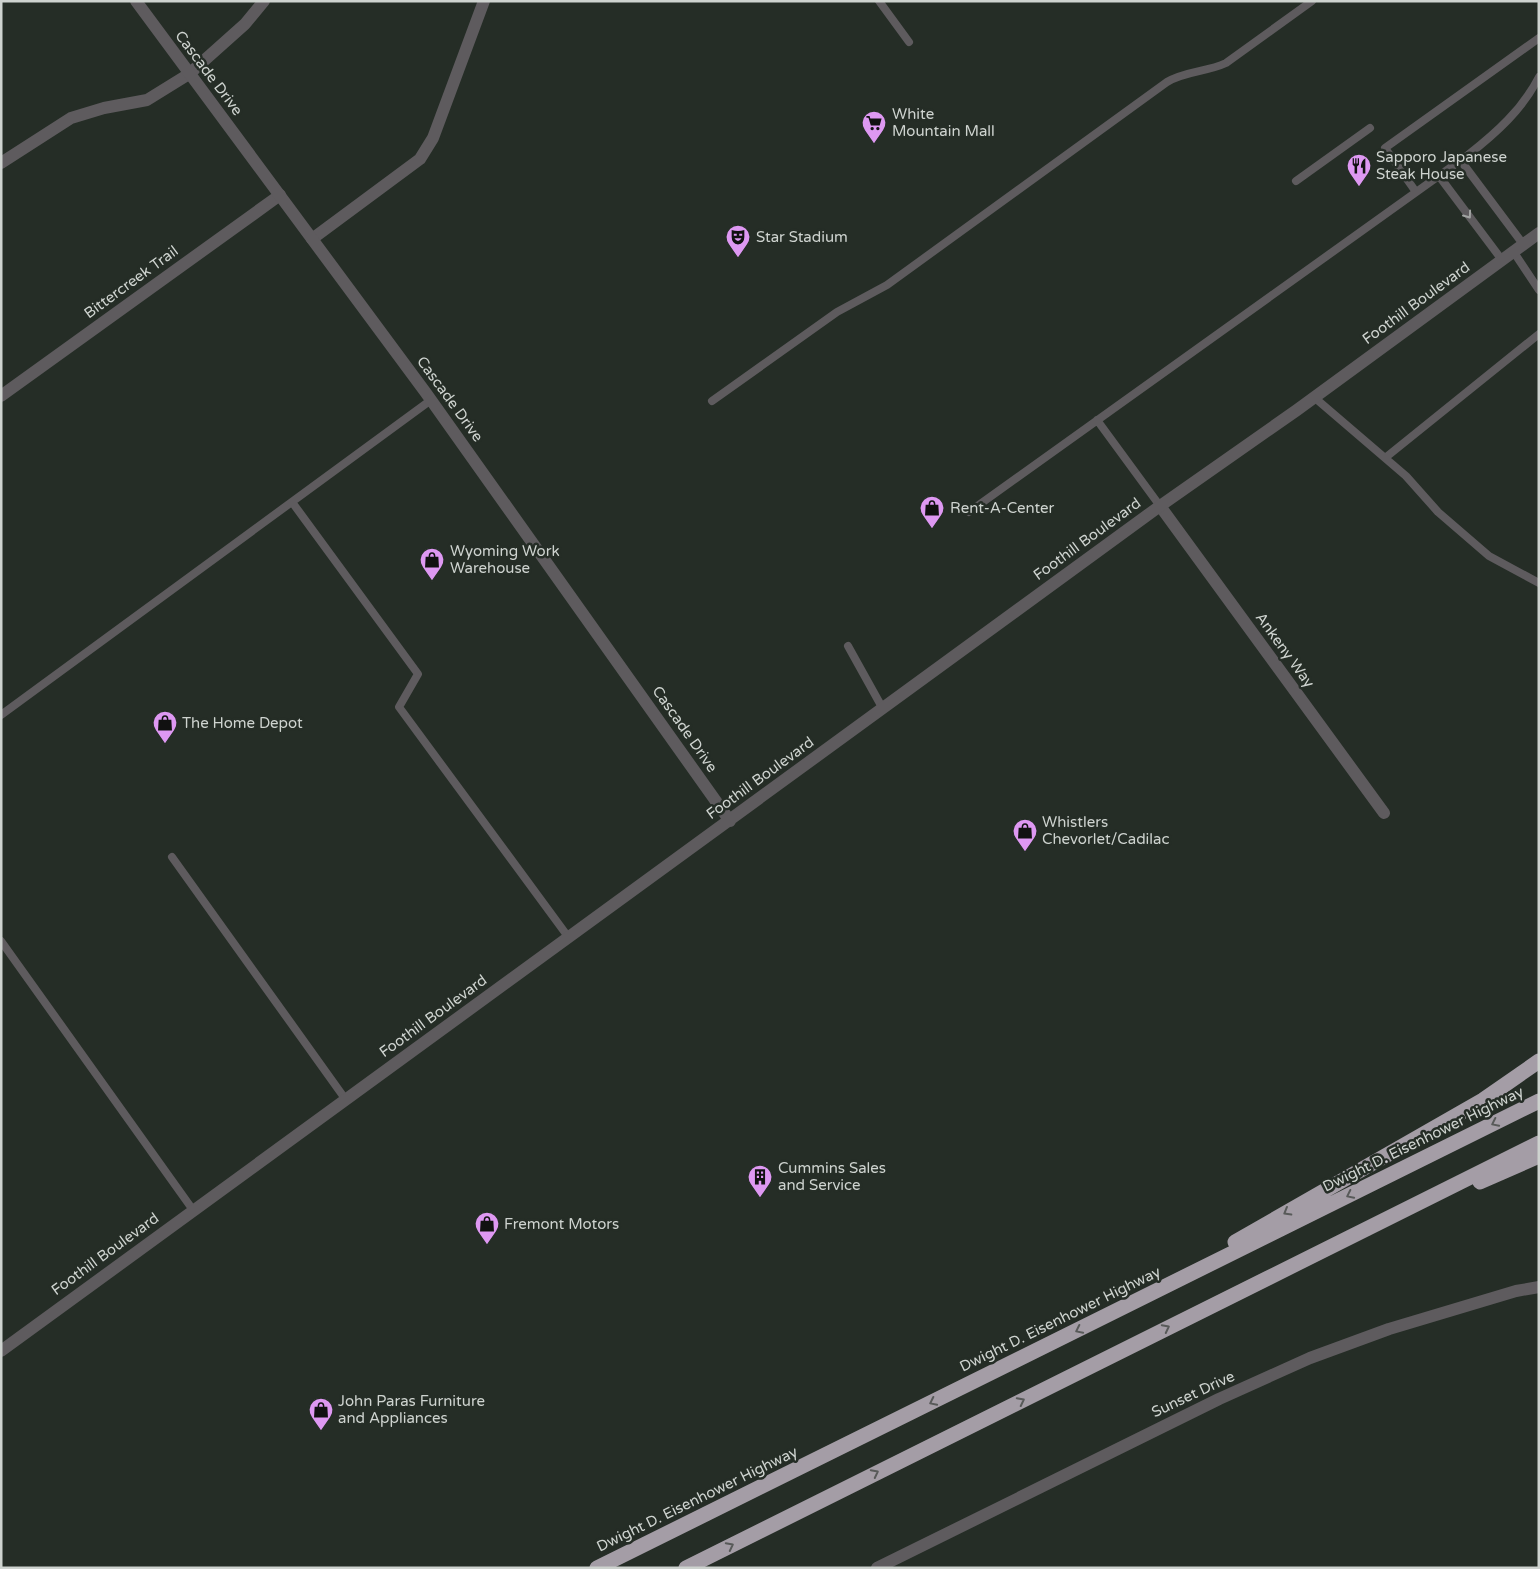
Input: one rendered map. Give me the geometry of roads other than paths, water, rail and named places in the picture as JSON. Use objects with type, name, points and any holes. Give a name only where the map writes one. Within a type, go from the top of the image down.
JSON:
[{"type":"highway","points":[[1100,1320],[1483,1100],[1539,1061]]},
{"type":"highway","name":"Dwight D. Eisenhower Highway","points":[[597,1568],[1539,1101]]},
{"type":"highway","points":[[686,1568],[1539,1143]]},
{"type":"highway","points":[[1251,1286],[1539,1156]]},
{"type":"street","name":"Cascade Drive","points":[[136,1],[431,400],[730,821]]},
{"type":"street","points":[[1,163],[72,118],[104,108],[147,100],[189,74],[245,24],[264,1]]},
{"type":"street","points":[[312,239],[420,159],[433,138],[484,1]]},
{"type":"street","name":"Bittercreek Trail","points":[[1,396],[280,195]]},
{"type":"street","name":"Foothill Boulevard","points":[[1,1350],[730,821],[1160,506],[1315,398],[1539,233]]},
{"type":"street","name":"Ankeny Way","points":[[1160,506],[1384,813]]},
{"type":"street","name":"Sunset Drive","points":[[877,1568],[1220,1398],[1310,1358],[1389,1329],[1516,1291],[1539,1287]]},
{"type":"lane","points":[[879,1],[909,42]]},
{"type":"lane","points":[[712,401],[837,312],[887,285],[1166,82],[1183,75],[1215,68],[1226,63],[1312,1]]},
{"type":"lane","points":[[1416,192],[1385,148],[1539,38]]},
{"type":"lane","points":[[969,512],[1461,161],[1510,119],[1525,102],[1539,77]]},
{"type":"lane","points":[[1296,181],[1370,128]]},
{"type":"lane","points":[[1461,161],[1518,248],[1539,290]]},
{"type":"lane","points":[[1440,176],[1502,260]]},
{"type":"lane","points":[[1385,458],[1539,334]]},
{"type":"lane","points":[[1315,398],[1406,476],[1438,512],[1490,556],[1539,583]]},
{"type":"lane","points":[[1,715],[431,400]]},
{"type":"lane","points":[[1097,420],[1160,506]]},
{"type":"lane","points":[[292,502],[418,674],[400,707],[569,938]]},
{"type":"lane","points":[[848,646],[883,709]]},
{"type":"lane","points":[[172,856],[346,1100]]},
{"type":"lane","points":[[1,942],[193,1210]]},
{"type":"place","name":"White Mountain Mall","points":[[874,144]]},
{"type":"place","name":"Sapporo Japanese Steak House","points":[[1359,187]]},
{"type":"place","name":"Star Stadium","points":[[738,258]]},
{"type":"place","name":"Rent-A-Center","points":[[932,529]]},
{"type":"place","name":"Wyoming Work Warehouse","points":[[432,581]]},
{"type":"place","name":"The Home Depot","points":[[165,744]]},
{"type":"place","name":"Whistlers Chevorlet/Cadilac","points":[[1025,852]]},
{"type":"place","name":"Cummins Sales and Service","points":[[760,1198]]},
{"type":"place","name":"Fremont Motors","points":[[487,1245]]},
{"type":"place","name":"John Paras Furniture and Appliances","points":[[321,1431]]}]
